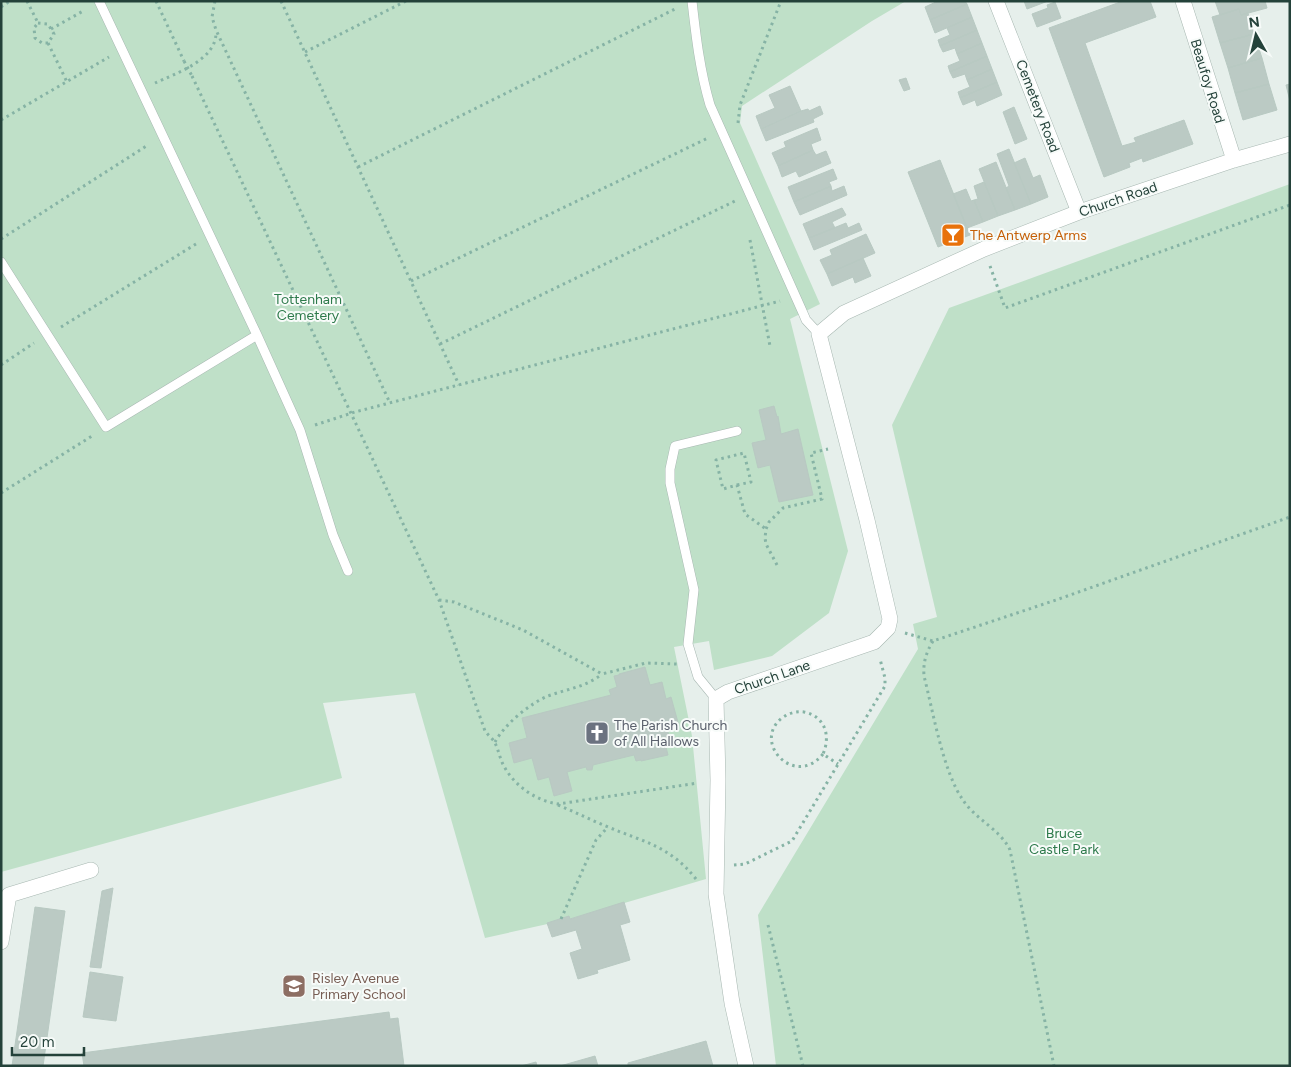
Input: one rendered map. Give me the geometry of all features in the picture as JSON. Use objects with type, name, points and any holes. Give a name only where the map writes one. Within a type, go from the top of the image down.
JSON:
[{"type":"street","name":"Cemetery Road","points":[[996,1],[1079,212]]},
{"type":"street","name":"Beaufoy Road","points":[[1183,1],[1234,160]]},
{"type":"street","name":"Church Road","points":[[819,334],[844,313],[984,249],[1079,212],[1234,160],[1290,144]]},
{"type":"street","points":[[819,334],[886,598],[890,619],[888,628]]},
{"type":"street","name":"Church Lane","points":[[716,699],[728,692],[874,642],[888,628]]},
{"type":"street","points":[[716,699],[718,780],[716,894],[732,1003],[746,1066]]},
{"type":"street","points":[[1,942],[9,895],[93,870]]},
{"type":"lane","points":[[692,1],[697,54],[710,105],[795,297],[806,320],[819,334]]},
{"type":"lane","points":[[99,2],[300,430],[333,535],[348,571]]},
{"type":"lane","points":[[1,262],[106,427],[257,335]]},
{"type":"lane","points":[[716,699],[698,677],[688,644],[694,590],[672,497],[670,469],[675,446],[737,431]]},
{"type":"path","points":[[1,7],[10,1]]},
{"type":"path","points":[[27,1],[38,23]]},
{"type":"path","points":[[156,1],[352,413],[438,600],[485,731],[495,742],[505,769],[514,781],[538,798],[558,804],[608,827],[656,845],[681,862],[701,885]]},
{"type":"path","points":[[215,1],[212,17],[216,30],[390,403]]},
{"type":"path","points":[[281,1],[459,384]]},
{"type":"path","points":[[305,52],[406,1]]},
{"type":"path","points":[[740,105],[781,1]]},
{"type":"path","points":[[51,29],[99,2]]},
{"type":"path","points":[[358,167],[682,6]]},
{"type":"path","points":[[38,23],[48,24],[54,34],[48,43]]},
{"type":"path","points":[[38,23],[34,28],[35,38],[48,43]]},
{"type":"path","points":[[141,90],[192,66],[216,40],[216,30]]},
{"type":"path","points":[[48,43],[67,82]]},
{"type":"path","points":[[1,120],[121,49]]},
{"type":"path","points":[[411,281],[722,131]]},
{"type":"path","points":[[1,239],[162,135]]},
{"type":"path","points":[[440,344],[749,194]]},
{"type":"path","points":[[984,249],[1005,308],[1290,206]]},
{"type":"path","points":[[1,365],[210,235]]},
{"type":"path","points":[[750,237],[770,346]]},
{"type":"path","points":[[300,430],[352,413],[459,384],[795,297]]},
{"type":"path","points":[[1,493],[106,427]]},
{"type":"path","points":[[777,565],[766,544],[766,529],[769,522],[783,508],[822,499],[811,453],[829,449]]},
{"type":"path","points":[[744,453],[751,482],[737,485],[723,489],[716,460],[744,453]]},
{"type":"path","points":[[737,485],[745,514],[766,529]]},
{"type":"path","points":[[888,628],[933,641],[1065,597],[1290,517]]},
{"type":"path","points":[[438,600],[454,602],[523,630],[602,674]]},
{"type":"path","points":[[933,641],[925,655],[923,665],[945,759],[963,801],[1007,843],[1010,850],[1054,1066]]},
{"type":"path","points":[[732,866],[745,864],[792,841],[885,686],[885,678],[874,642]]},
{"type":"path","points":[[495,742],[502,730],[515,717],[546,697],[592,682],[602,674],[646,663],[676,664],[694,662]]},
{"type":"path","points":[[793,712],[807,713],[814,716],[824,726],[826,733],[827,740],[823,754],[813,764],[806,766],[792,766],[785,763],[773,746],[772,739],[780,719],[793,712]]},
{"type":"path","points":[[823,754],[838,764]]},
{"type":"path","points":[[558,804],[718,780]]},
{"type":"path","points":[[561,919],[596,840],[608,827]]},
{"type":"path","points":[[768,925],[802,1066]]},
{"type":"green space","name":"Tottenham Cemetery","points":[[1,1],[906,1],[742,106],[740,123],[820,304],[790,319],[848,551],[829,613],[772,656],[714,670],[709,641],[674,647],[692,736],[706,879],[570,919],[485,938],[415,693],[323,703],[342,778],[1,872]]},
{"type":"green space","name":"Bruce Castle Park","points":[[1290,184],[1290,1066],[776,1066],[758,915],[918,649],[913,624],[937,617],[892,425],[949,308]]},
{"type":"building","points":[[938,1],[965,1],[967,4],[930,20],[925,7]]},
{"type":"building","points":[[1024,1],[1048,1],[1027,9]]},
{"type":"building","points":[[1123,1],[1150,1],[1156,17],[1085,43],[1122,146],[1136,142],[1134,138],[1184,120],[1193,144],[1143,162],[1142,158],[1129,163],[1130,167],[1104,177],[1049,28]]},
{"type":"building","points":[[1215,1],[1265,1],[1267,8],[1241,15],[1239,9],[1220,15]]},
{"type":"building","points":[[1055,2],[1061,18],[1037,27],[1032,14],[1048,8],[1047,5]]},
{"type":"building","points":[[967,4],[972,17],[935,33],[930,20]]},
{"type":"building","points":[[1239,9],[1241,15],[1248,13],[1254,34],[1220,43],[1212,17]]},
{"type":"building","points":[[972,17],[977,30],[940,46],[938,40],[950,35],[947,28]]},
{"type":"building","points":[[977,30],[982,43],[957,54],[955,48],[943,52],[940,46]]},
{"type":"building","points":[[1254,34],[1262,58],[1228,68],[1220,43]]},
{"type":"building","points":[[982,43],[987,56],[950,72],[948,66],[960,61],[957,54]]},
{"type":"building","points":[[987,56],[992,69],[967,80],[965,74],[953,78],[950,72]]},
{"type":"building","points":[[1262,58],[1269,84],[1235,93],[1228,68]]},
{"type":"building","points":[[992,69],[997,82],[960,98],[958,92],[970,87],[967,80]]},
{"type":"building","points":[[906,78],[910,89],[904,91],[899,80]]},
{"type":"building","points":[[997,82],[1002,95],[977,106],[975,100],[963,105],[960,98]]},
{"type":"building","points":[[1269,84],[1277,110],[1243,120],[1235,93]]},
{"type":"building","points":[[1290,84],[1290,101],[1286,85]]},
{"type":"building","points":[[790,86],[801,111],[761,129],[756,116],[775,108],[769,95]]},
{"type":"building","points":[[820,106],[823,114],[813,119],[814,122],[766,141],[761,129],[801,111],[808,109],[809,111]]},
{"type":"building","points":[[1014,107],[1027,139],[1015,144],[1003,112]]},
{"type":"building","points":[[817,128],[821,140],[811,144],[813,150],[778,166],[772,153],[786,147],[784,142]]},
{"type":"building","points":[[1009,149],[1031,204],[1015,210],[1006,188],[1009,186],[997,154]]},
{"type":"building","points":[[813,150],[816,155],[826,151],[831,163],[799,177],[796,171],[782,177],[778,166]]},
{"type":"building","points":[[1025,158],[1033,178],[1040,175],[1048,197],[1031,204],[1014,163]]},
{"type":"building","points":[[940,160],[970,235],[938,247],[908,172]]},
{"type":"building","points":[[996,162],[1015,210],[998,216],[979,169]]},
{"type":"building","points":[[833,169],[837,179],[829,182],[831,186],[794,202],[788,187]]},
{"type":"building","points":[[984,182],[998,216],[983,222],[974,200],[978,199],[974,186]]},
{"type":"building","points":[[831,186],[832,191],[844,186],[847,195],[800,215],[794,202]]},
{"type":"building","points":[[966,189],[971,201],[974,200],[983,222],[967,228],[953,194]]},
{"type":"building","points":[[842,208],[846,215],[832,222],[835,228],[809,238],[803,224]]},
{"type":"building","points":[[846,223],[848,228],[859,223],[862,230],[814,250],[809,238]]},
{"type":"building","points":[[866,234],[875,253],[827,274],[820,260],[832,255],[830,250]]},
{"type":"building","points":[[863,258],[871,276],[855,283],[853,277],[832,286],[827,274]]},
{"type":"building","points":[[774,406],[781,434],[798,429],[813,495],[779,502],[770,465],[758,468],[752,443],[766,440],[759,410]]},
{"type":"building","name":"The Parish Church of All Hallows","points":[[645,667],[650,685],[662,682],[666,699],[671,697],[679,726],[667,729],[672,745],[666,747],[668,755],[636,761],[634,755],[593,765],[592,770],[587,770],[586,767],[567,772],[572,791],[554,796],[549,777],[538,780],[532,758],[514,763],[509,743],[527,738],[522,718],[611,695],[609,690],[617,687],[614,676]]},
{"type":"building","points":[[113,888],[101,968],[90,967],[102,891]]},
{"type":"building","points":[[624,902],[630,922],[620,925],[630,960],[597,970],[598,973],[578,979],[570,953],[582,949],[576,930],[552,937],[547,923],[569,916],[570,919]]},
{"type":"building","points":[[35,907],[65,911],[43,1066],[12,1066]]},
{"type":"building","points":[[90,972],[123,977],[116,1021],[83,1017]]},
{"type":"building","points":[[389,1012],[390,1019],[398,1018],[404,1066],[84,1066],[82,1053]]},
{"type":"building","points":[[706,1041],[713,1066],[628,1066],[628,1063]]},
{"type":"building","points":[[595,1056],[598,1066],[560,1066]]},
{"type":"building","points":[[536,1062],[537,1066],[521,1066]]},
{"type":"place","name":"The Antwerp Arms","points":[[953,235]]},
{"type":"place","name":"The Parish Church of All Hallows","points":[[597,733]]},
{"type":"place","name":"Risley Avenue Primary School","points":[[294,986]]}]
